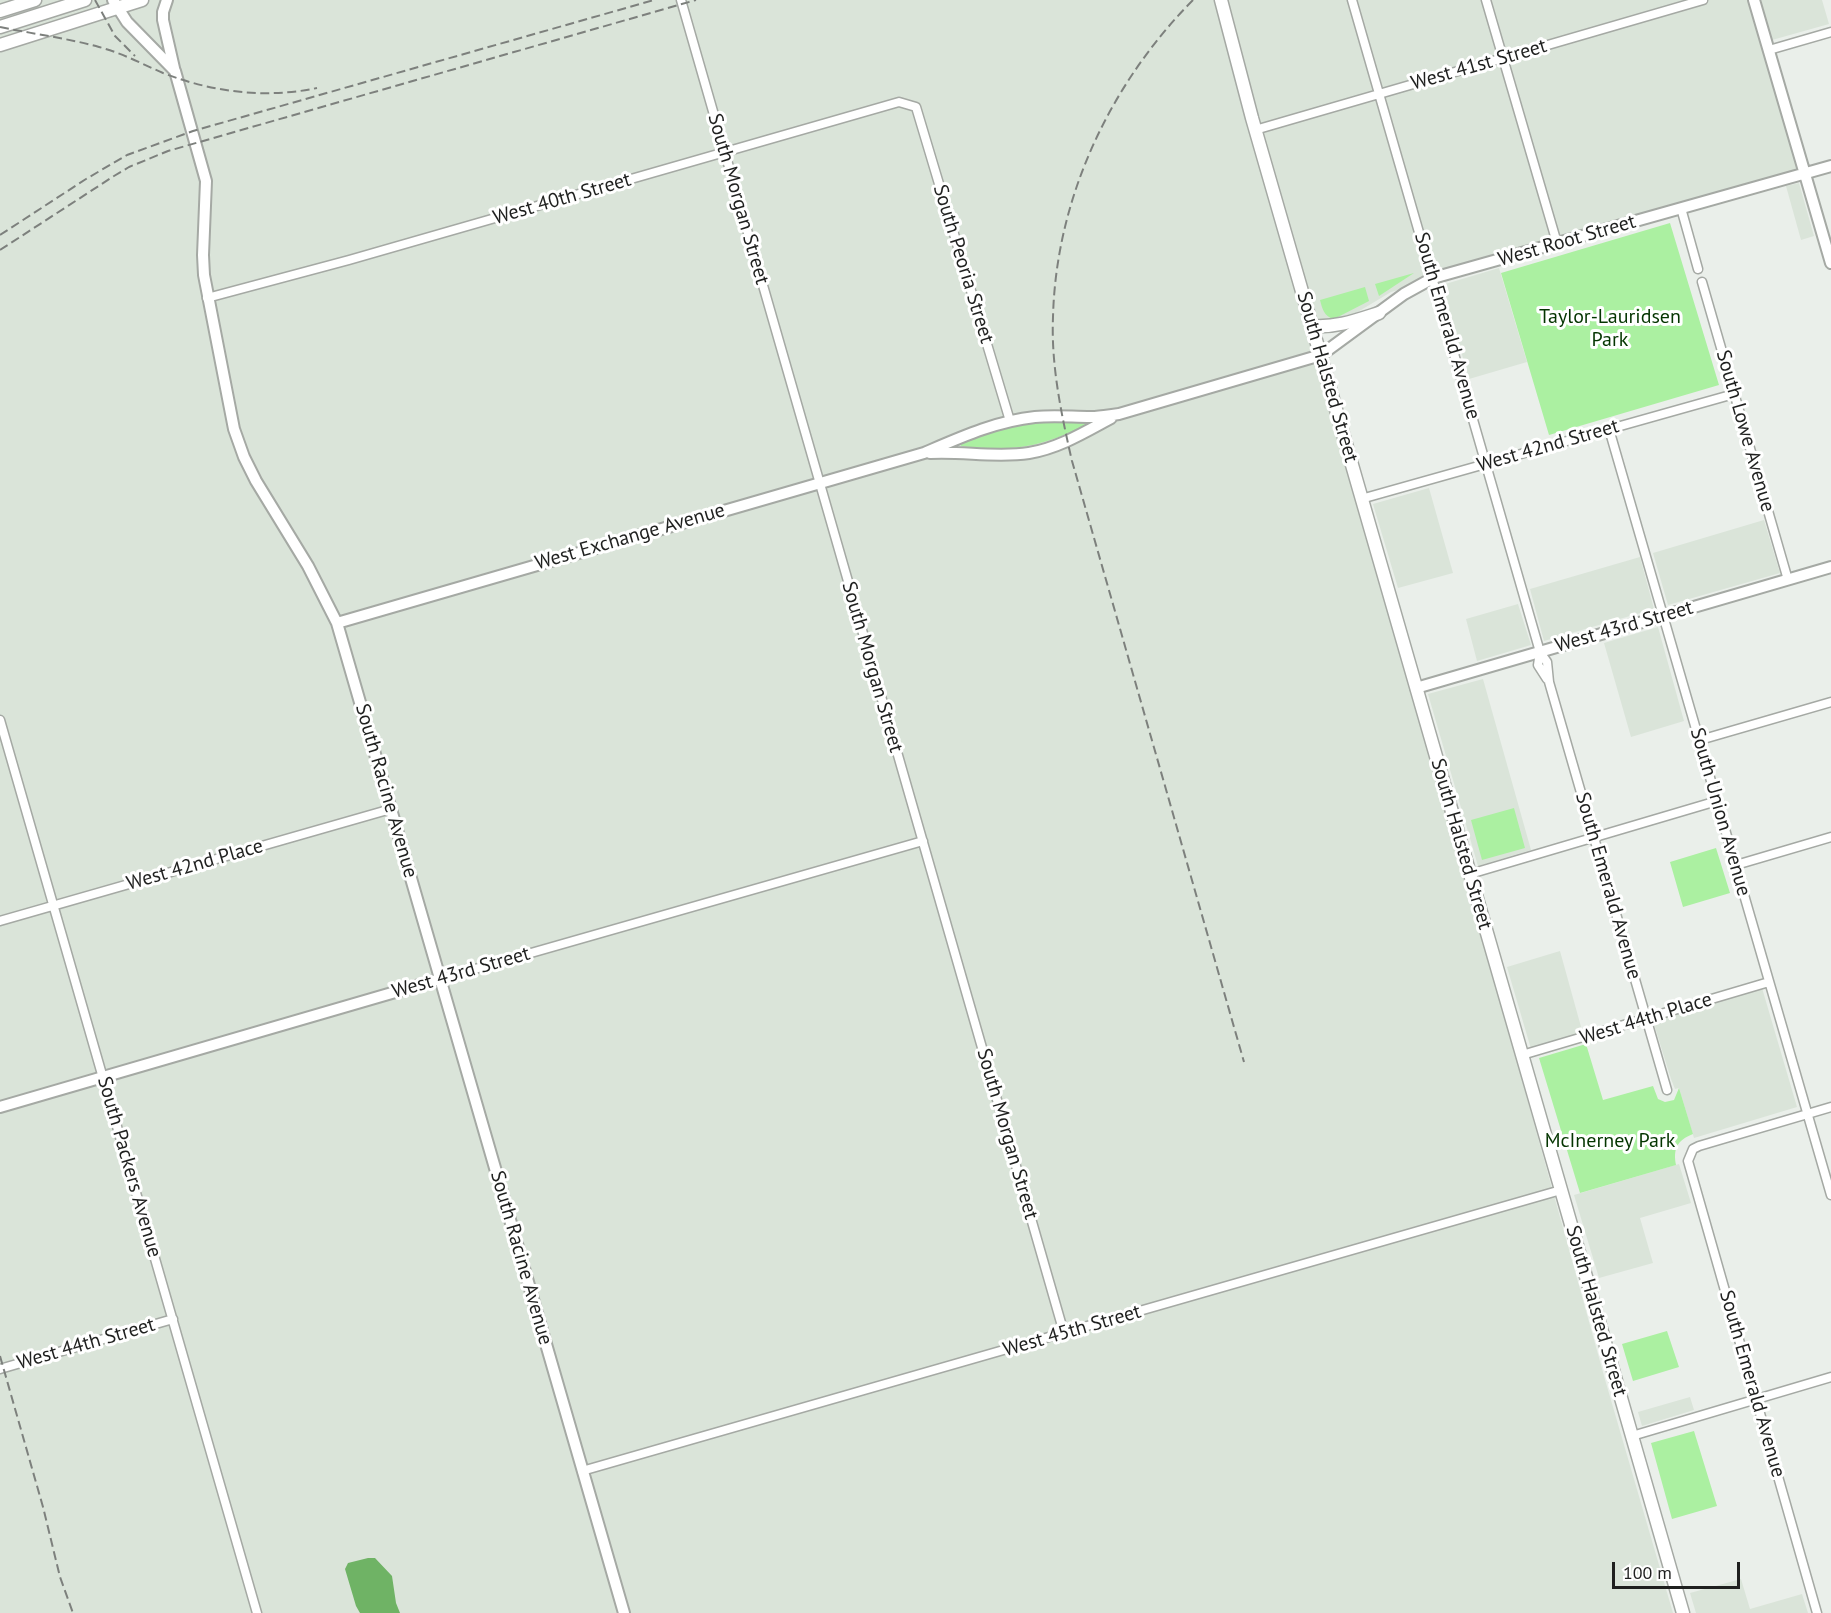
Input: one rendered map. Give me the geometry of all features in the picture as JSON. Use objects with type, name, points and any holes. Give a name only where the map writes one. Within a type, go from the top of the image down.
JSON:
[{"type":"main road","points":[[0,11],[35,0]]},
{"type":"main road","points":[[0,27],[85,0]]},
{"type":"main road","points":[[0,45],[115,4],[142,0]]},
{"type":"main road","name":"South Halsted Street","points":[[1214,0],[1228,50],[1239,75],[1256,130],[1683,1613]]},
{"type":"main road","name":"South Halsted Street","points":[[1221,0],[1235,48],[1239,75]]},
{"type":"main road","points":[[1312,326],[1327,327],[1343,324],[1379,313]]},
{"type":"street","points":[[167,0],[163,20],[175,71]]},
{"type":"street","name":"South Morgan Street","points":[[681,0],[1064,1333]]},
{"type":"street","name":"South Emerald Avenue","points":[[1352,0],[1540,652],[1538,665],[1549,682],[1666,1090]]},
{"type":"street","points":[[1486,0],[1557,243]]},
{"type":"street","name":"West 41st Street","points":[[1256,130],[1703,0]]},
{"type":"street","points":[[1754,0],[1831,263]]},
{"type":"street","name":"South Racine Avenue","points":[[115,4],[127,22],[175,71],[206,182],[203,255],[207,298],[234,429],[256,481],[308,566],[337,622],[624,1613]]},
{"type":"street","points":[[1769,50],[1831,32]]},
{"type":"street","name":"West 40th Street","points":[[207,298],[349,260],[899,102],[916,107]]},
{"type":"street","name":"South Peoria Street","points":[[916,107],[1010,421]]},
{"type":"street","name":"West Root Street","points":[[1321,355],[1404,294],[1433,278],[1831,166]]},
{"type":"street","points":[[1681,208],[1698,269]]},
{"type":"street","name":"South Lowe Avenue","points":[[1702,282],[1788,580]]},
{"type":"street","name":"West Exchange Avenue","points":[[337,622],[924,453],[961,437],[1010,421],[1034,417],[1092,417],[1119,414],[1321,355]]},
{"type":"street","name":"West 42nd Street","points":[[1361,499],[1734,393]]},
{"type":"street","name":"West Exchange Avenue","points":[[924,453],[998,455],[1028,453],[1067,441],[1119,414]]},
{"type":"street","name":"South Union Avenue","points":[[1609,429],[1831,1195]]},
{"type":"street","name":"West 43rd Street","points":[[1416,688],[1831,567]]},
{"type":"street","points":[[1700,740],[1831,702]]},
{"type":"street","name":"South Packers Avenue","points":[[0,720],[2,736],[104,1078],[257,1613]]},
{"type":"street","points":[[1470,874],[1717,801]]},
{"type":"street","name":"West 42nd Place","points":[[0,921],[391,809]]},
{"type":"street","points":[[1736,865],[1831,837]]},
{"type":"street","name":"West 43rd Street","points":[[0,1107],[923,841]]},
{"type":"street","name":"West 44th Place","points":[[1522,1055],[1769,982]]},
{"type":"street","points":[[1808,1114],[1831,1107]]},
{"type":"street","name":"South Emerald Avenue","points":[[1808,1114],[1699,1146],[1693,1149],[1690,1155],[1690,1168],[1817,1613]]},
{"type":"street","name":"West 45th Street","points":[[582,1471],[1561,1190]]},
{"type":"street","name":"West 44th Street","points":[[0,1369],[173,1319]]},
{"type":"street","points":[[1632,1436],[1831,1377]]},
{"type":"shaded area","points":[[0,0],[1757,0],[1805,174],[1391,292],[1316,337],[1606,1383],[1673,1613],[0,1613]]},
{"type":"shaded area","points":[[1761,0],[1822,0],[1829,24],[1772,40]]},
{"type":"shaded area","points":[[1799,183],[1814,236],[1801,240],[1786,186]]},
{"type":"shaded area","points":[[1499,268],[1527,362],[1469,379],[1442,285]]},
{"type":"shaded area","points":[[1429,488],[1453,573],[1398,588],[1373,504]]},
{"type":"shaded area","points":[[1764,520],[1780,573],[1668,605],[1653,553]]},
{"type":"shaded area","points":[[1640,557],[1654,609],[1544,641],[1530,589]]},
{"type":"shaded area","points":[[1518,604],[1531,645],[1477,661],[1466,619]]},
{"type":"shaded area","points":[[1658,627],[1684,721],[1631,737],[1604,643]]},
{"type":"shaded area","points":[[1483,679],[1531,850],[1478,866],[1428,694]]},
{"type":"shaded area","points":[[1560,951],[1583,1034],[1531,1049],[1507,967]]},
{"type":"shaded area","points":[[1762,988],[1797,1107],[1694,1138],[1679,1088],[1675,1089],[1671,1079],[1653,1021]]},
{"type":"shaded area","points":[[1679,1164],[1691,1203],[1640,1218],[1653,1263],[1599,1278],[1574,1195]]},
{"type":"shaded area","points":[[1690,1397],[1694,1410],[1642,1426],[1638,1412]]},
{"type":"shaded area","points":[[375,1558],[392,1576],[400,1613],[360,1613],[345,1569],[348,1563]]},
{"type":"shaded area","points":[[1741,1579],[1750,1609],[1802,1594],[1808,1613],[1696,1613],[1690,1593]]},
{"type":"green space","name":"Taylor-Lauridsen Park","points":[[1670,223],[1719,385],[1549,435],[1501,273]]},
{"type":"green space","points":[[1414,273],[1379,296],[1375,284]]},
{"type":"green space","points":[[1365,287],[1369,301],[1334,319],[1324,312],[1320,300]]},
{"type":"green space","points":[[1070,421],[1085,423],[1085,425],[1054,439],[1025,446],[978,448],[961,446],[960,443],[1023,423]]},
{"type":"green space","points":[[1514,808],[1525,848],[1482,860],[1471,820]]},
{"type":"green space","points":[[1716,848],[1730,893],[1683,907],[1670,862]]},
{"type":"green space","name":"McInerney Park","points":[[1586,1044],[1603,1100],[1653,1086],[1658,1099],[1665,1102],[1674,1100],[1679,1088],[1693,1134],[1683,1139],[1677,1146],[1676,1165],[1580,1193],[1539,1058]]},
{"type":"green space","points":[[1667,1331],[1679,1367],[1633,1381],[1622,1344]]},
{"type":"green space","points":[[1694,1431],[1717,1506],[1672,1519],[1651,1443]]},
{"type":"railway","points":[[95,0],[115,36],[135,56]]},
{"type":"railway","points":[[0,235],[127,155],[193,131],[654,0]]},
{"type":"railway","points":[[0,250],[129,167],[168,151],[696,0]]},
{"type":"railway","points":[[1193,0],[1163,33],[1137,68],[1113,106],[1093,145],[1064,229],[1056,273],[1053,335],[1055,371],[1072,461],[1244,1062]]},
{"type":"railway","points":[[0,27],[99,47],[124,55],[182,80],[220,89],[278,93],[317,88]]},
{"type":"railway","points":[[0,1356],[43,1507],[60,1577],[73,1613]]}]
